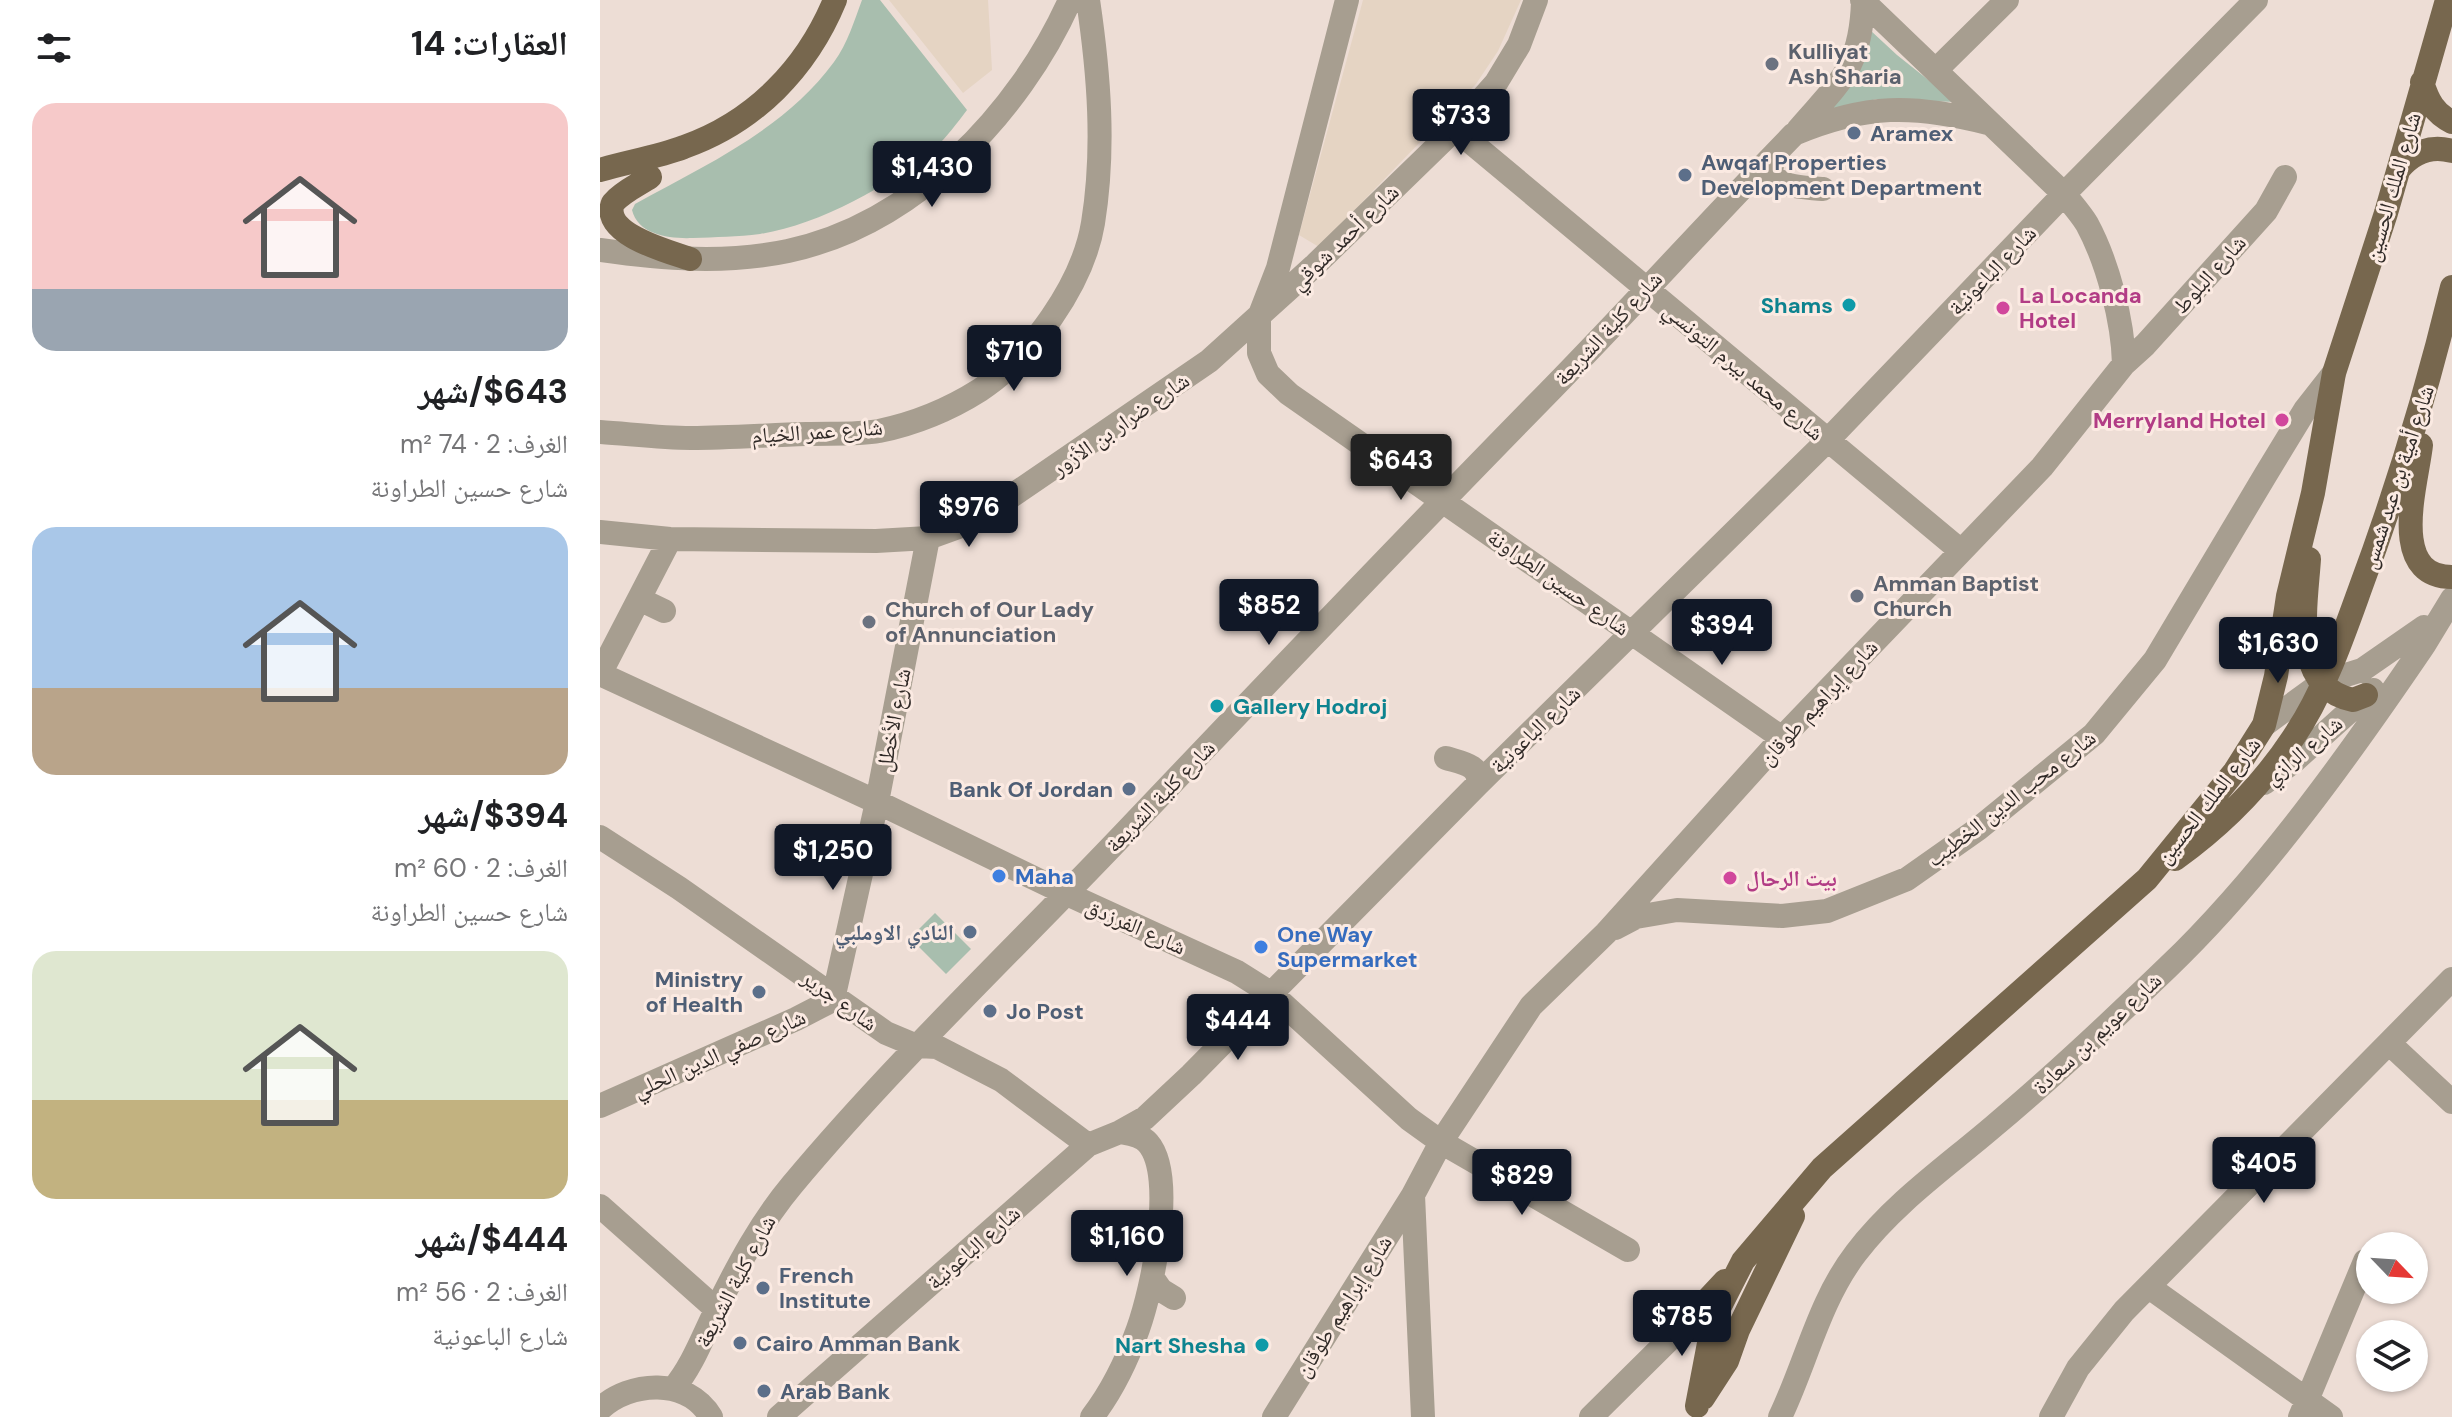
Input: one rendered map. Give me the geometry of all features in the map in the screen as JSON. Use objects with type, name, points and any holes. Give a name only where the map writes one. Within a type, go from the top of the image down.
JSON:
[{"type":"main road","points":[[600,170],[683,148],[726,128],[777,90],[808,54],[835,0]]},
{"type":"main road","name":"شارع الملك الحسين","points":[[1694,1412],[1724,1334],[1743,1261],[1822,1168],[2147,879],[2235,771],[2264,725],[2276,676],[2288,596],[2313,493],[2334,373],[2399,169],[2447,0]]},
{"type":"main road","points":[[2422,82],[2434,110],[2452,122]]},
{"type":"main road","points":[[683,148],[650,177],[619,197],[610,210],[610,221],[618,231],[636,240],[690,259]]},
{"type":"main road","points":[[2399,169],[2416,154],[2428,149],[2452,151]]},
{"type":"main road","points":[[600,197],[650,177]]},
{"type":"main road","name":"شارع أمية بن عبد شمس","points":[[2147,879],[2191,847],[2250,794],[2296,735],[2323,682],[2378,541],[2428,385],[2452,287]]},
{"type":"main road","points":[[2428,385],[2410,530],[2418,562],[2435,573],[2452,577]]},
{"type":"main road","points":[[2313,493],[2304,628],[2307,657],[2323,682],[2345,699],[2353,700],[2366,695]]},
{"type":"main road","name":"شارع الملك الحسين","points":[[1724,1334],[1809,1183]]},
{"type":"main road","points":[[1682,1327],[1743,1261]]},
{"type":"street","points":[[600,250],[690,259],[755,257],[821,241],[851,230],[915,192],[980,136],[1022,84],[1048,44],[1070,0]]},
{"type":"street","name":"شارع عمر الخيام","points":[[600,432],[690,438],[878,431],[931,414],[980,390],[1008,366],[1045,326],[1067,293],[1083,260],[1093,226],[1098,179],[1100,99],[1088,0]]},
{"type":"street","name":"شارع ضرار بن الأزور","points":[[600,532],[670,539],[876,541],[928,538],[975,521],[1010,500],[1209,361],[1259,317],[1268,298],[1347,0]]},
{"type":"street","name":"شارع أحمد شوقي","points":[[1259,317],[1455,129],[1496,83],[1512,57],[1536,0]]},
{"type":"street","points":[[1937,69],[2007,0]]},
{"type":"street","name":"شارع الباعونية","points":[[779,1417],[1088,1145],[1145,1118],[1478,784],[1827,441],[2256,0]]},
{"type":"street","points":[[1863,1],[2064,194],[2087,224],[2119,320],[2124,364]]},
{"type":"street","name":"شارع كلية الشريعة","points":[[673,1389],[685,1375],[716,1309],[775,1207],[828,1144],[917,1046],[1067,894],[1841,83],[1860,42],[1863,1]]},
{"type":"street","name":"شارع كلية الشريعة","points":[[1794,134],[1844,116],[1883,109],[1946,112],[1988,123]]},
{"type":"street","name":"شارع محمد بيرم التونسي","points":[[1455,129],[1961,551]]},
{"type":"street","points":[[1773,156],[1771,173],[1777,181],[1790,186],[1823,189]]},
{"type":"street","name":"شارع البلوط","points":[[2124,364],[2266,211],[2285,177]]},
{"type":"street","points":[[600,236],[627,254]]},
{"type":"street","points":[[1284,246],[1291,263],[1314,266]]},
{"type":"street","name":"شارع حسين الطراونة","points":[[1259,317],[1259,353],[1268,374],[1277,383],[1782,738]]},
{"type":"street","name":"شارع إبراهيم طوقان","points":[[1274,1417],[1413,1195],[1441,1142],[1531,1006],[1606,933],[1782,738],[2042,467],[2124,364]]},
{"type":"street","name":"شارع محب الدين الخطيب","points":[[1606,933],[1636,917],[1677,910],[1782,916],[1827,911],[1907,879],[1978,829],[2094,734],[2155,660],[2305,410],[2334,373]]},
{"type":"street","name":"شارع الأخطل","points":[[834,995],[877,802],[928,538]]},
{"type":"street","points":[[600,674],[670,539]]},
{"type":"street","points":[[639,599],[664,611]]},
{"type":"street","name":"شارع الرازي","points":[[2264,725],[2323,682],[2362,670],[2380,660],[2426,625],[2452,599]]},
{"type":"street","name":"شارع الرازي","points":[[2250,794],[2293,762],[2366,695],[2390,679],[2424,645],[2452,599]]},
{"type":"street","name":"شارع عويم بن سعادة","points":[[1780,1417],[1829,1299],[1853,1256],[1880,1223],[1995,1126],[2171,965],[2242,889],[2325,783],[2424,645]]},
{"type":"street","name":"شارع الفرزدق","points":[[600,674],[1237,972],[1272,994],[1409,1119],[1441,1142],[1628,1250]]},
{"type":"street","points":[[1446,758],[1475,769],[1479,775],[1478,784]]},
{"type":"street","name":"شارع جرير","points":[[600,837],[886,1033],[917,1046],[937,1047],[1001,1080],[1088,1145]]},
{"type":"street","points":[[2051,1417],[2069,1381],[2124,1311],[2452,979]]},
{"type":"street","name":"شارع صفي الدين الحلي","points":[[600,1106],[796,1019],[827,1003],[834,995]]},
{"type":"street","points":[[2390,1044],[2452,1102]]},
{"type":"street","points":[[1092,1417],[1122,1368],[1138,1328],[1152,1277],[1161,1212],[1161,1169],[1148,1143],[1138,1136],[1120,1132]]},
{"type":"street","name":"شارع إبراهيم طوقان","points":[[1413,1195],[1423,1417]]},
{"type":"street","points":[[600,1206],[716,1309]]},
{"type":"street","points":[[1152,1277],[1161,1290],[1174,1298]]},
{"type":"street","points":[[2304,1409],[2356,1283]]},
{"type":"street","points":[[2149,1287],[2304,1409],[2331,1417]]},
{"type":"street","points":[[1591,1417],[1682,1327],[1724,1334]]},
{"type":"street","points":[[1660,1347],[1724,1334]]},
{"type":"street","points":[[600,1409],[627,1391],[648,1386],[673,1389],[690,1397],[711,1417]]},
{"type":"shaded area","points":[[889,0],[988,0],[992,70],[963,93]]},
{"type":"shaded area","points":[[1363,0],[1521,0],[1498,51],[1476,84],[1319,247],[1299,235]]},
{"type":"green space","points":[[862,0],[880,0],[967,110],[939,144],[875,190],[829,213],[782,229],[743,236],[684,238],[656,234],[641,225],[632,210],[635,204],[743,144],[814,86],[843,47]]},
{"type":"green space","points":[[1870,30],[1956,102],[1877,99],[1827,111],[1858,76]]},
{"type":"green space","points":[[935,913],[971,949],[946,974],[910,938]]},
{"type":"place","name":"Kulliyat Ash Sharia","points":[[1772,64]]},
{"type":"place","name":"Aramex","points":[[1854,133]]},
{"type":"place","name":"Awqaf Properties Development Department","points":[[1685,175]]},
{"type":"place","name":"Shams","points":[[1849,305]]},
{"type":"place","name":"La Locanda Hotel","points":[[2003,308]]},
{"type":"place","name":"Merryland Hotel","points":[[2282,420]]},
{"type":"place","name":"Amman Baptist Church","points":[[1857,596]]},
{"type":"place","name":"Church of Our Lady of Annunciation","points":[[869,622]]},
{"type":"place","name":"Gallery Hodroj","points":[[1217,706]]},
{"type":"place","name":"Bank Of Jordan","points":[[1129,789]]},
{"type":"place","name":"Maha","points":[[999,876]]},
{"type":"place","name":"بيت الرحال","points":[[1730,878]]},
{"type":"place","name":"النادي الاوملبي","points":[[970,932]]},
{"type":"place","name":"One Way Supermarket","points":[[1261,947]]},
{"type":"place","name":"Ministry of Health","points":[[759,992]]},
{"type":"place","name":"Jo Post","points":[[990,1011]]},
{"type":"place","name":"French Institute","points":[[763,1288]]},
{"type":"place","name":"Cairo Amman Bank","points":[[740,1343]]},
{"type":"place","name":"Nart Shesha","points":[[1262,1345]]},
{"type":"place","name":"Arab Bank","points":[[764,1391]]}]
